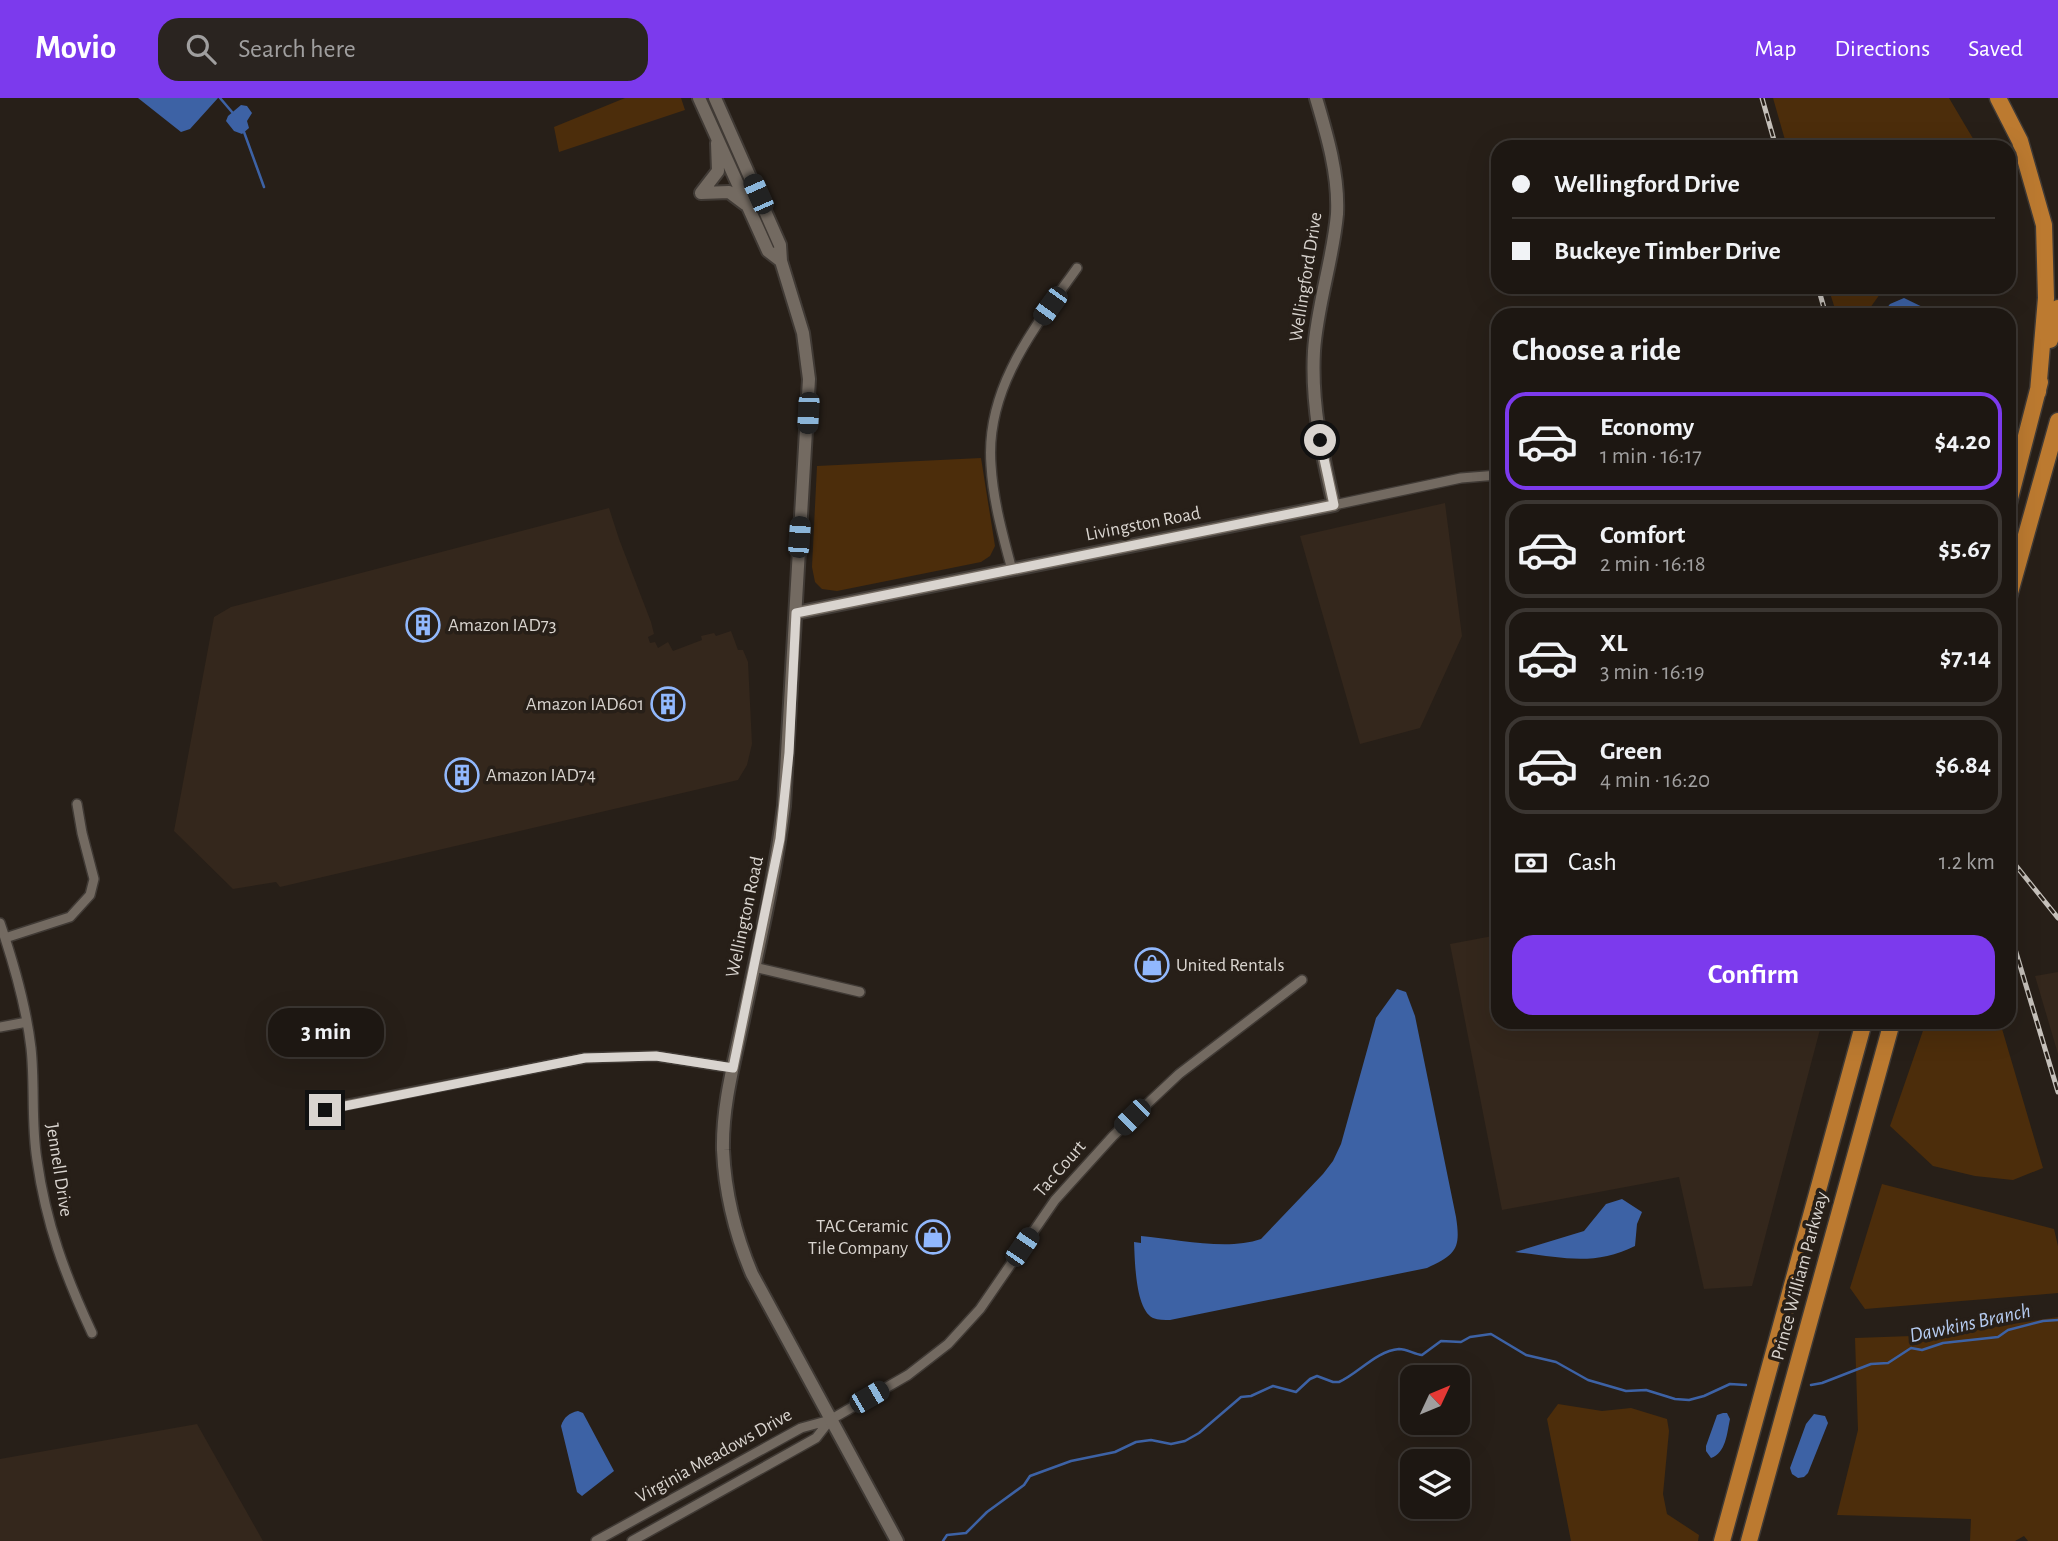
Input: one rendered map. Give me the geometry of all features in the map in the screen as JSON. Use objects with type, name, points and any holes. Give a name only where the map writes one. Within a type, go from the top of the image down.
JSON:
[{"type":"highway","points":[[1998,98],[2020,141],[2044,225],[2046,298],[2038,392]]},
{"type":"highway","points":[[2016,475],[2058,308]]},
{"type":"highway","points":[[2016,571],[2058,421]]},
{"type":"highway","name":"Prince William Parkway","points":[[1722,1541],[1862,1029]]},
{"type":"highway","name":"Prince William Parkway","points":[[1749,1541],[1890,1029]]},
{"type":"main road","name":"Wellington Road","points":[[699,98],[768,251],[781,261]]},
{"type":"main road","name":"Wellington Road","points":[[715,98],[780,244],[781,261],[803,333],[809,379],[784,806],[776,863],[724,1121],[726,1187],[735,1229],[751,1274],[897,1541]]},
{"type":"main road","name":"Wellingford Drive","points":[[1316,98],[1331,155],[1337,212],[1330,263],[1318,314],[1314,366],[1317,425],[1334,505]]},
{"type":"main road","points":[[717,136],[718,170],[701,193],[729,192],[739,198],[750,211]]},
{"type":"main road","name":"Livingston Road","points":[[796,613],[1334,505]]},
{"type":"street","points":[[1012,570],[996,506],[992,473],[993,419],[999,396],[1023,346],[1077,268]]},
{"type":"street","name":"Livingston Road","points":[[1334,505],[1461,478],[1491,476]]},
{"type":"street","points":[[5,938],[70,917],[90,895],[94,879],[77,804]]},
{"type":"street","name":"Jennell Drive","points":[[0,923],[19,983],[27,1022],[31,1048],[36,1157],[48,1223],[69,1284],[92,1333]]},
{"type":"street","points":[[754,967],[860,992]]},
{"type":"street","name":"Tac Court","points":[[830,1420],[916,1370],[948,1344],[980,1309],[1055,1200],[1113,1136],[1179,1073],[1302,980]]},
{"type":"street","points":[[0,1027],[27,1022]]},
{"type":"street","points":[[325,1110],[585,1058],[656,1056],[733,1068]]},
{"type":"street","name":"Virginia Meadows Drive","points":[[596,1541],[801,1428],[811,1423],[830,1420]]},
{"type":"street","name":"Virginia Meadows Drive","points":[[632,1541],[816,1438],[830,1420]]},
{"type":"shaded area","points":[[625,98],[681,98],[685,110],[559,152],[554,127]]},
{"type":"shaded area","points":[[1773,98],[1949,98],[1974,140],[1785,140]]},
{"type":"shaded area","points":[[1830,294],[1880,294],[1870,308],[1835,308]]},
{"type":"shaded area","points":[[981,458],[995,546],[990,556],[981,562],[837,591],[822,589],[815,582],[812,567],[817,466]]},
{"type":"shaded area","points":[[1445,503],[1462,636],[1420,728],[1360,744],[1300,536]]},
{"type":"shaded area","points":[[609,508],[651,622],[654,634],[648,637],[650,643],[655,642],[658,648],[668,642],[673,651],[702,640],[701,636],[714,633],[716,636],[731,631],[738,650],[743,650],[748,662],[752,744],[747,765],[738,780],[280,887],[276,882],[233,889],[174,831],[214,617],[231,607]]},
{"type":"shaded area","points":[[1491,936],[1491,1029],[1820,1029],[1752,1286],[1704,1289],[1679,1177],[1502,1210],[1450,944]]},
{"type":"shaded area","points":[[2058,972],[2058,1054],[2035,976]]},
{"type":"shaded area","points":[[1924,1029],[2002,1029],[2043,1168],[2013,1180],[1975,1176],[1933,1166],[1890,1126]]},
{"type":"shaded area","points":[[1882,1184],[2054,1229],[2058,1246],[2058,1293],[1865,1309],[1850,1288]]},
{"type":"shaded area","points":[[2058,1317],[2058,1541],[2028,1541],[2024,1536],[2015,1541],[1970,1541],[1971,1519],[1837,1515],[1858,1430],[1855,1338],[1940,1335]]},
{"type":"shaded area","points":[[1558,1404],[1602,1411],[1631,1408],[1667,1419],[1669,1431],[1663,1494],[1667,1514],[1699,1535],[1698,1541],[1571,1541],[1547,1419]]},
{"type":"shaded area","points":[[197,1424],[263,1541],[0,1541],[0,1459]]},
{"type":"water","points":[[138,98],[218,98],[190,129],[181,132]]},
{"type":"water","points":[[241,105],[247,106],[252,113],[247,121],[249,128],[242,134],[234,131],[226,121]]},
{"type":"water","points":[[1904,298],[1925,308],[1887,308]]},
{"type":"water","points":[[1397,989],[1406,992],[1415,1016],[1456,1217],[1458,1236],[1454,1249],[1444,1259],[1427,1268],[1170,1320],[1153,1318],[1147,1313],[1139,1295],[1134,1242],[1141,1243],[1141,1236],[1218,1244],[1261,1239],[1333,1161],[1341,1144],[1376,1018]]},
{"type":"water","points":[[1622,1199],[1642,1212],[1637,1224],[1635,1246],[1605,1256],[1576,1259],[1515,1252],[1584,1231],[1606,1204]]},
{"type":"water","points":[[578,1411],[583,1413],[614,1471],[582,1496],[577,1492],[561,1426],[567,1416]]},
{"type":"water","points":[[1727,1413],[1730,1419],[1727,1436],[1720,1452],[1711,1458],[1706,1446],[1717,1415]]},
{"type":"water","points":[[1814,1414],[1825,1416],[1828,1423],[1808,1473],[1798,1478],[1792,1474],[1790,1468],[1806,1424]]},
{"type":"waterway","points":[[220,98],[232,112]]},
{"type":"waterway","points":[[244,132],[264,187]]},
{"type":"waterway","name":"Dawkins Branch","points":[[1811,1385],[1871,1364],[1888,1363],[1911,1348],[1922,1350],[1943,1343],[1998,1337],[2008,1330],[2058,1320]]},
{"type":"waterway","name":"Dawkins Branch","points":[[943,1541],[947,1535],[966,1533],[987,1512],[1024,1485],[1030,1476],[1071,1461],[1115,1452],[1136,1442],[1151,1440],[1171,1444],[1185,1441],[1199,1433],[1241,1397],[1251,1396],[1273,1386],[1296,1392],[1317,1376],[1339,1382],[1375,1358],[1399,1349],[1422,1355],[1441,1341],[1461,1342],[1470,1337],[1491,1334],[1526,1355],[1556,1362],[1588,1380],[1626,1391],[1646,1390],[1675,1399],[1689,1400],[1730,1384],[1746,1385]]},
{"type":"railway","points":[[1762,98],[1774,140]]},
{"type":"railway","points":[[1820,294],[1824,308]]},
{"type":"railway","points":[[2016,866],[2058,918]]},
{"type":"railway","points":[[2016,952],[2058,1092]]},
{"type":"place","name":"Amazon IAD73","points":[[423,625]]},
{"type":"place","name":"Amazon IAD601","points":[[668,704]]},
{"type":"place","name":"Amazon IAD74","points":[[462,775]]},
{"type":"place","name":"United Rentals","points":[[1152,965]]},
{"type":"place","name":"TAC Ceramic Tile Company","points":[[933,1237]]},
{"type":"route","points":[[325,1110],[585,1058],[656,1056],[733,1068],[780,839],[789,753],[796,613],[1334,505],[1320,440]]}]
